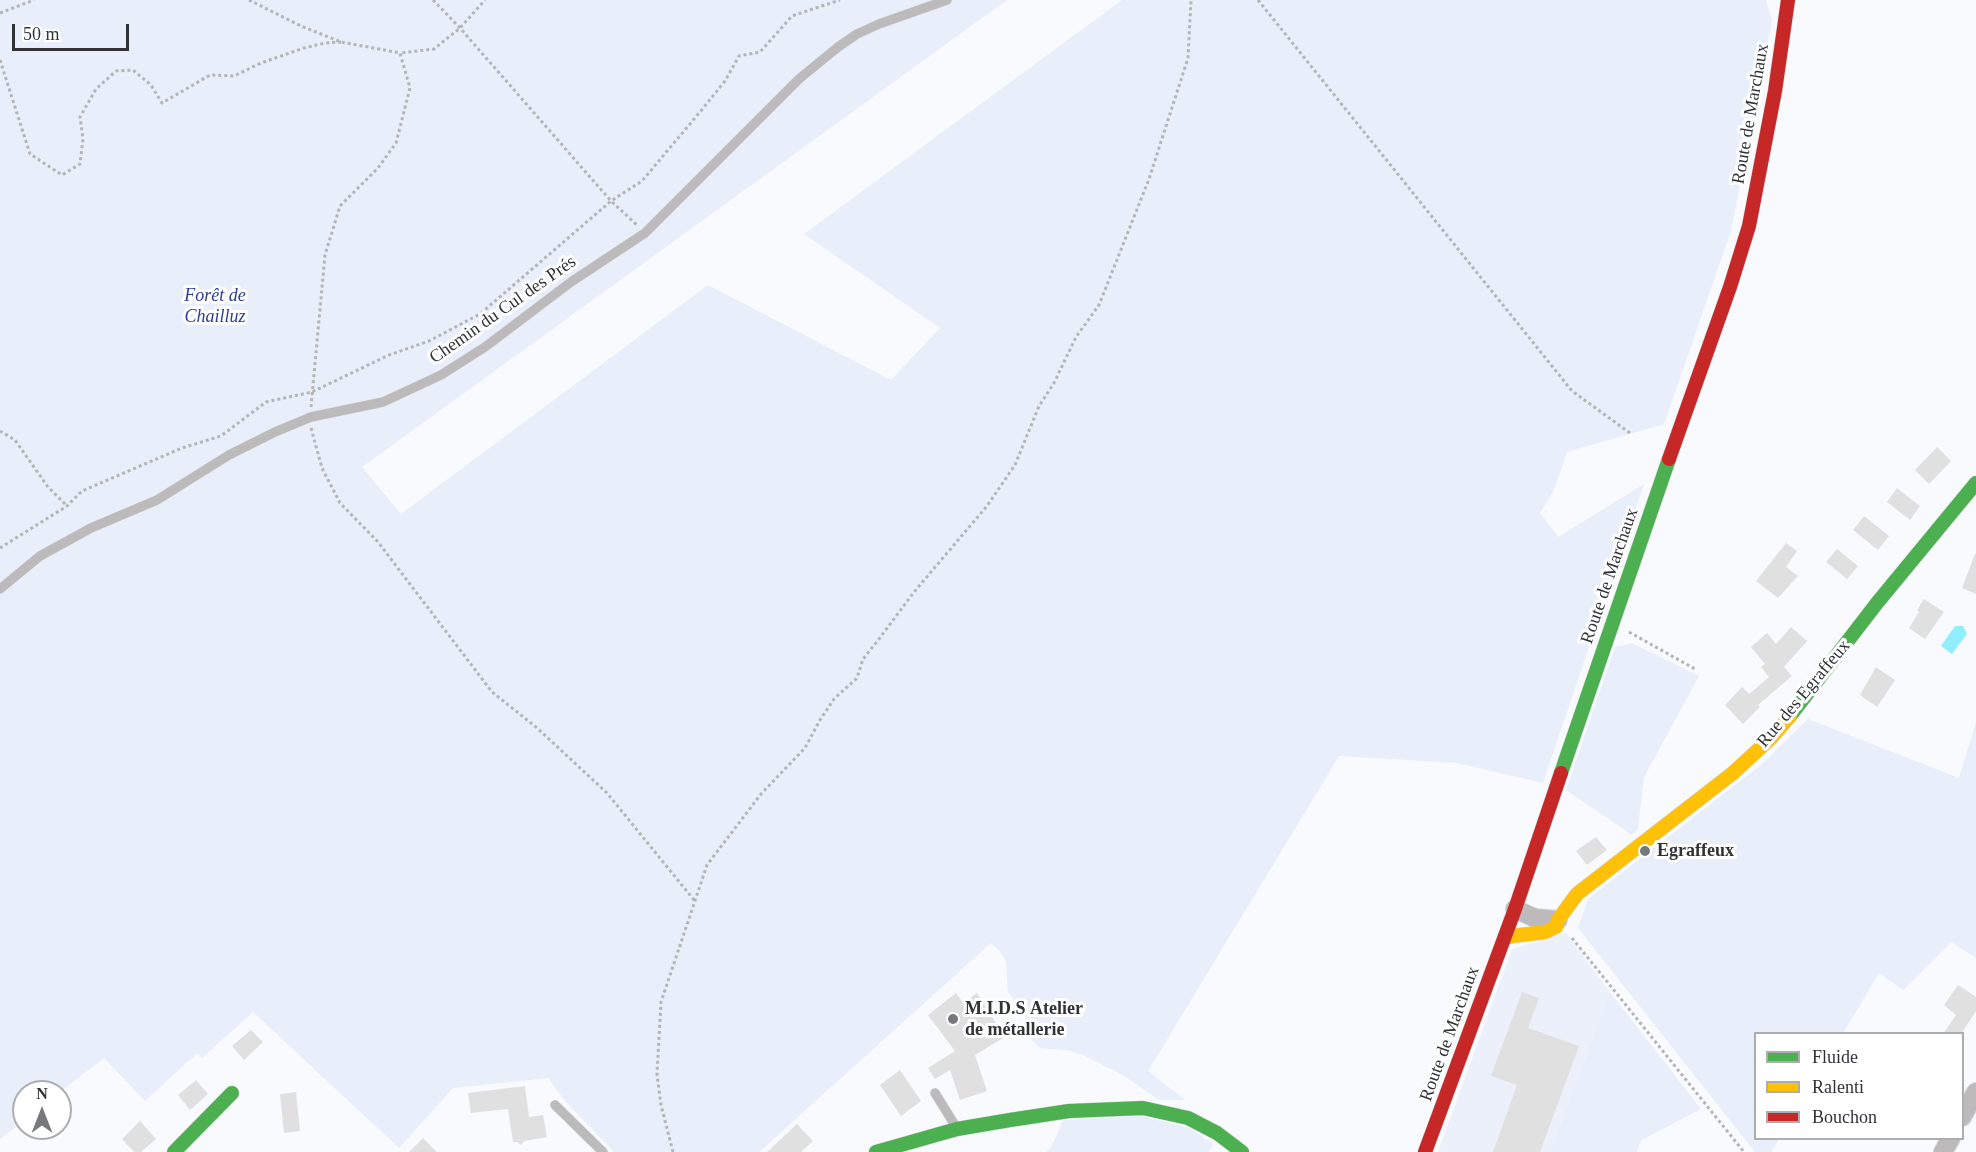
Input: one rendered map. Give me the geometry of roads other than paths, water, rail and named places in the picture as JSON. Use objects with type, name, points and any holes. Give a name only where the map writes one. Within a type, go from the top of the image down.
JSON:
[{"type":"main road","name":"Route de Marchaux","points":[[1425,1152],[1515,909],[1730,287],[1749,226],[1775,91],[1788,0]]},
{"type":"main road","name":"Rue des Egraffeux","points":[[1558,920],[1577,894],[1732,773],[1771,738],[1807,696],[1877,603],[1976,483]]},
{"type":"main road","points":[[1505,937],[1545,932],[1556,927],[1558,920]]},
{"type":"main road","points":[[174,1152],[232,1093]]},
{"type":"main road","points":[[876,1152],[957,1129],[1069,1112],[1143,1108],[1188,1118],[1217,1133],[1242,1152]]},
{"type":"street","points":[[1515,909],[1535,918],[1558,920]]},
{"type":"street","points":[[1964,1113],[1976,1092]]},
{"type":"lane","name":"Chemin du Cul des Prés","points":[[0,589],[40,556],[91,528],[158,500],[229,455],[274,432],[310,417],[383,402],[441,375],[485,347],[571,282],[645,233],[799,79],[838,47],[879,24],[947,0]]},
{"type":"lane","points":[[935,1093],[957,1129]]},
{"type":"lane","points":[[555,1105],[603,1152]]},
{"type":"water","points":[[1955,626],[1963,626],[1967,634],[1952,654],[1941,646]]},
{"type":"place","name":"Egraffeux","points":[[1645,851]]},
{"type":"place","name":"M.I.D.S Atelier de métallerie","points":[[953,1019]]},
{"type":"park label","name":"Forêt de Chailluz","points":[[215,306]]}]
